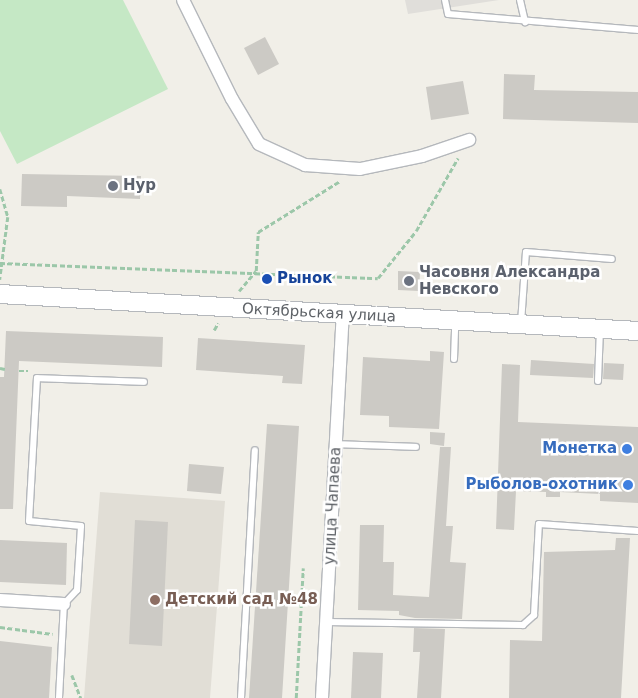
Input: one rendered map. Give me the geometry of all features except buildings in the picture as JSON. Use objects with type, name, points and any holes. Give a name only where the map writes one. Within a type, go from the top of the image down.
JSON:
[{"type":"main road","name":"Октябрьская улица","points":[[0,294],[638,331]]},
{"type":"street","points":[[183,0],[232,99],[259,144],[305,165],[360,169],[422,156],[469,140]]},
{"type":"street","name":"улица Чапаева","points":[[322,698],[343,314]]},
{"type":"street","points":[[0,600],[64,604]]},
{"type":"lane","points":[[445,0],[448,14],[525,22],[638,30]]},
{"type":"lane","points":[[520,0],[525,22]]},
{"type":"lane","points":[[520,324],[526,252],[612,259]]},
{"type":"lane","points":[[454,359],[455,320]]},
{"type":"lane","points":[[598,382],[600,329]]},
{"type":"lane","points":[[59,698],[64,604],[77,590],[81,526],[29,521],[37,378],[144,382]]},
{"type":"lane","points":[[336,444],[416,447]]},
{"type":"lane","points":[[241,698],[255,450]]},
{"type":"lane","points":[[326,622],[523,625],[534,615],[539,524],[638,531]]},
{"type":"path","points":[[1,263],[256,271],[378,278],[416,231],[469,140]]},
{"type":"path","points":[[214,330],[225,307],[256,271],[258,232],[360,169]]},
{"type":"path","points":[[0,189],[8,217],[0,279]]},
{"type":"path","points":[[0,368],[5,369]]},
{"type":"path","points":[[296,698],[303,568]]},
{"type":"shaded area","points":[[405,0],[499,0],[408,14]]},
{"type":"shaded area","name":"Детский сад №48","points":[[100,492],[225,501],[210,698],[84,698]]},
{"type":"green space","points":[[0,0],[123,0],[168,89],[17,164],[0,131]]},
{"type":"place","name":"Нур","points":[[113,186]]},
{"type":"place","name":"Рынок","points":[[267,279]]},
{"type":"place","name":"Часовня Александра Невского","points":[[409,281]]},
{"type":"place","name":"Монетка","points":[[627,449]]},
{"type":"place","name":"Рыболов-охотник","points":[[628,485]]},
{"type":"place","name":"Детский сад №48","points":[[155,600]]}]
